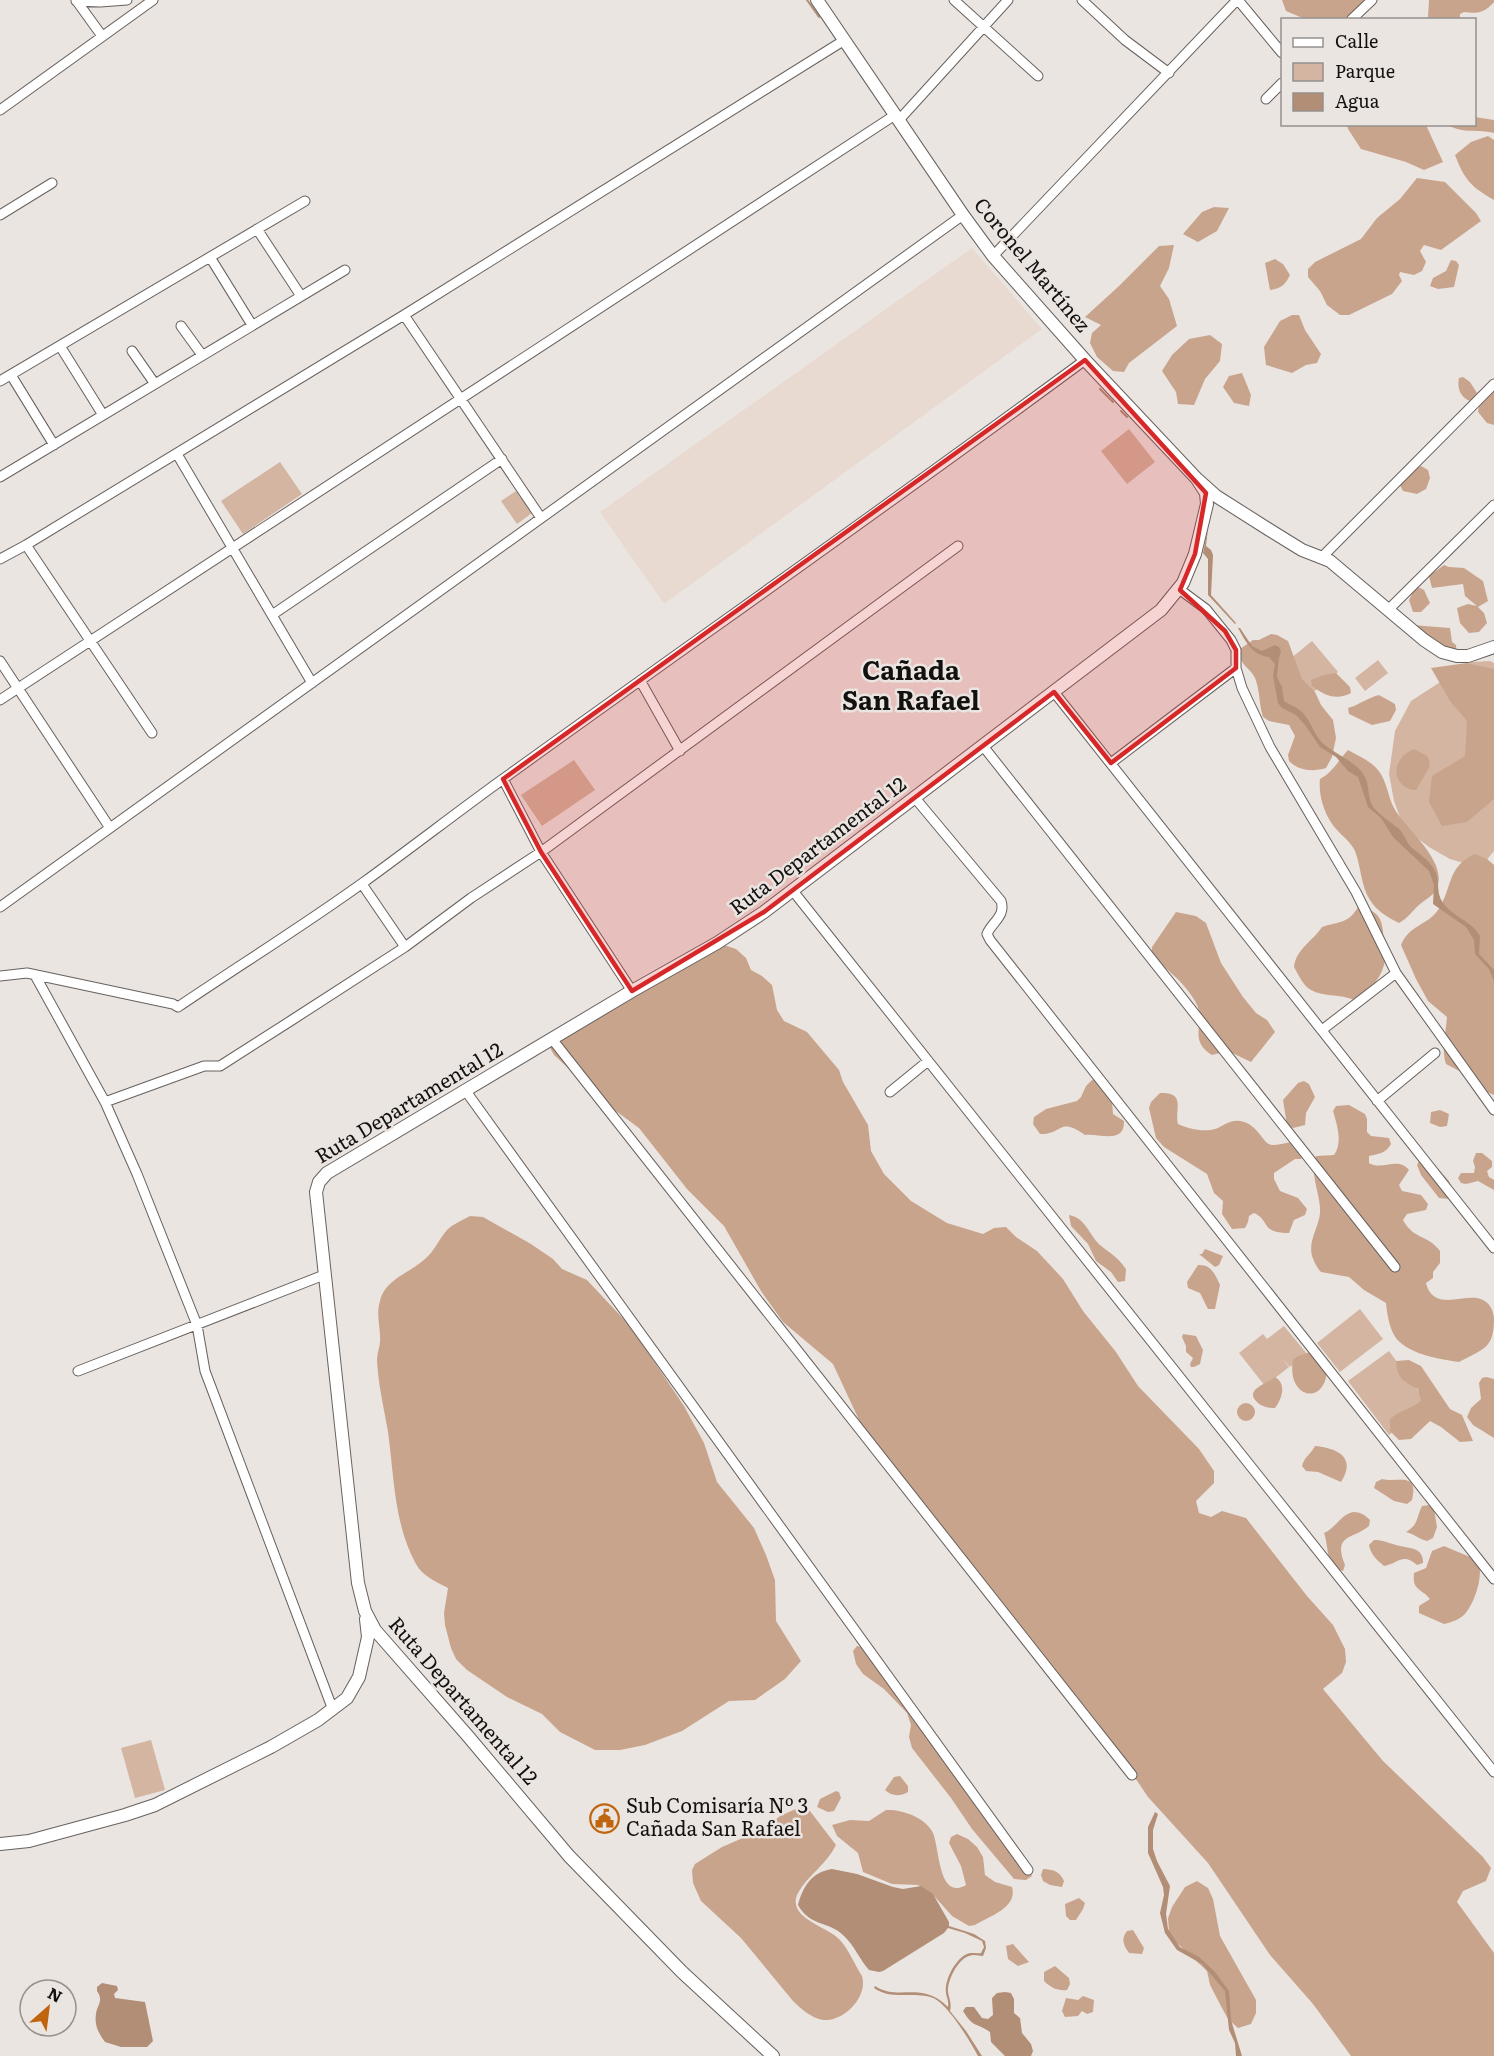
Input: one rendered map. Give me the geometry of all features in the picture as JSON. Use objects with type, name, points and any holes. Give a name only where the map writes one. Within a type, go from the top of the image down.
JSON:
[{"type":"main road","name":"Coronel Martínez","points":[[817,0],[993,256],[1085,360],[1197,479],[1216,496],[1268,530],[1302,550],[1322,556],[1424,640],[1449,655],[1468,656],[1494,647]]},
{"type":"main road","name":"Ruta Departamental 12","points":[[772,2056],[682,1972],[569,1856],[468,1735],[375,1630],[365,1611],[358,1583],[316,1192],[319,1182],[327,1173],[632,991],[717,943],[793,891],[1161,610],[1179,589],[1188,573],[1200,537],[1207,499],[1197,479]]},
{"type":"main road","points":[[0,1844],[29,1841],[154,1805],[271,1748],[333,1710],[347,1698],[359,1677],[368,1637],[365,1611]]},
{"type":"street","points":[[76,0],[100,2],[127,0]]},
{"type":"street","points":[[76,0],[102,36]]},
{"type":"street","points":[[0,110],[153,0]]},
{"type":"street","points":[[954,0],[1038,76]]},
{"type":"street","points":[[0,700],[897,117],[1008,0]]},
{"type":"street","points":[[1082,0],[1125,40],[1169,73]]},
{"type":"street","points":[[993,256],[1237,0],[1281,51]]},
{"type":"street","points":[[1353,18],[1372,0]]},
{"type":"street","points":[[0,559],[404,315],[843,40]]},
{"type":"street","points":[[1266,99],[1281,84]]},
{"type":"street","points":[[2,211],[52,183]]},
{"type":"street","points":[[0,381],[305,201]]},
{"type":"street","points":[[0,908],[963,215]]},
{"type":"street","points":[[257,229],[301,296]]},
{"type":"street","points":[[210,257],[252,325]]},
{"type":"street","points":[[2,473],[54,445],[345,270]]},
{"type":"street","points":[[404,315],[542,518]]},
{"type":"street","points":[[182,326],[202,355]]},
{"type":"street","points":[[60,346],[103,415]]},
{"type":"street","points":[[132,351],[155,384]]},
{"type":"street","points":[[0,976],[27,973],[36,977],[173,1004],[178,1007],[362,884],[503,779],[816,554],[918,484],[1085,360]]},
{"type":"street","points":[[11,375],[54,445]]},
{"type":"street","points":[[1322,556],[1494,384]]},
{"type":"street","points":[[177,454],[312,683]]},
{"type":"street","points":[[272,615],[502,459]]},
{"type":"street","points":[[1388,610],[1494,505]]},
{"type":"street","points":[[26,545],[152,733]]},
{"type":"street","points":[[105,1102],[204,1066],[220,1066],[405,947],[471,898],[541,852],[958,546]]},
{"type":"street","points":[[1179,589],[1206,609],[1225,630],[1236,650],[1236,668],[1251,710],[1270,747],[1356,892],[1396,973],[1494,1110]]},
{"type":"street","points":[[0,661],[110,828]]},
{"type":"street","points":[[1111,763],[1236,668]]},
{"type":"street","points":[[641,682],[680,751]]},
{"type":"street","points":[[1054,692],[1494,1248]]},
{"type":"street","points":[[983,746],[1395,1267]]},
{"type":"street","points":[[503,779],[541,852],[632,991]]},
{"type":"street","points":[[915,798],[1001,901],[1003,908],[1001,914],[987,934],[990,940],[1494,1579]]},
{"type":"street","points":[[362,884],[405,947]]},
{"type":"street","points":[[793,891],[1494,1772]]},
{"type":"street","points":[[1322,1030],[1396,973]]},
{"type":"street","points":[[36,977],[105,1102],[137,1174],[197,1325],[205,1371],[333,1710]]},
{"type":"street","points":[[552,1039],[1132,1775]]},
{"type":"street","points":[[1377,1101],[1435,1053]]},
{"type":"street","points":[[890,1092],[928,1061]]},
{"type":"street","points":[[465,1090],[1028,1870]]},
{"type":"street","points":[[78,1371],[324,1275]]},
{"type":"highlighted area","points":[[1085,360],[1206,493],[1195,554],[1180,590],[1225,631],[1236,650],[1236,668],[1111,763],[1054,692],[764,912],[632,991],[541,852],[503,779]]},
{"type":"shaded area","points":[[1282,0],[1367,0],[1345,18],[1303,18],[1286,11]]},
{"type":"shaded area","points":[[1429,0],[1494,0],[1480,12],[1464,12],[1460,14],[1460,18],[1428,17]]},
{"type":"shaded area","points":[[1476,117],[1494,120],[1494,133],[1450,126],[1476,126]]},
{"type":"shaded area","points":[[1347,126],[1426,126],[1443,162],[1424,170],[1406,162],[1361,149]]},
{"type":"shaded area","points":[[1488,136],[1494,140],[1494,200],[1469,182],[1455,155],[1471,142]]},
{"type":"shaded area","points":[[1417,178],[1445,182],[1481,221],[1441,250],[1424,245],[1420,251],[1426,262],[1422,271],[1414,275],[1400,272],[1402,281],[1392,294],[1349,315],[1340,315],[1327,305],[1320,291],[1308,277],[1308,269],[1315,262],[1361,239],[1377,218],[1400,199]]},
{"type":"shaded area","points":[[1214,207],[1229,208],[1217,231],[1198,242],[1183,234],[1202,212]]},
{"type":"shaded area","points":[[1174,245],[1169,268],[1160,286],[1169,299],[1177,326],[1129,363],[1124,372],[1113,371],[1097,357],[1090,343],[1092,333],[1101,325],[1085,317],[1159,246]]},
{"type":"shaded area","points":[[972,248],[1042,329],[664,604],[600,512]]},
{"type":"shaded area","points":[[1275,259],[1283,264],[1290,275],[1283,286],[1270,290],[1265,263]]},
{"type":"shaded area","points":[[1451,260],[1456,261],[1459,265],[1454,287],[1438,289],[1430,286],[1433,278],[1446,271]]},
{"type":"shaded area","points":[[1292,315],[1299,315],[1305,330],[1321,354],[1317,363],[1306,365],[1292,373],[1266,365],[1264,347],[1280,321]]},
{"type":"shaded area","points":[[1210,335],[1222,344],[1220,361],[1205,379],[1194,405],[1178,404],[1176,392],[1162,371],[1172,355],[1189,339]]},
{"type":"shaded area","points":[[1242,373],[1251,395],[1249,406],[1234,403],[1223,387],[1229,376]]},
{"type":"shaded area","points":[[1463,377],[1470,382],[1477,393],[1470,401],[1462,395],[1459,389],[1459,378]]},
{"type":"shaded area","points":[[1494,391],[1494,425],[1487,423],[1478,412],[1480,399]]},
{"type":"shaded area","points":[[1421,466],[1428,470],[1430,478],[1426,489],[1417,494],[1403,491],[1398,481],[1409,471]]},
{"type":"shaded area","points":[[1444,565],[1464,568],[1483,581],[1488,601],[1478,607],[1484,613],[1487,623],[1479,632],[1469,633],[1460,623],[1457,608],[1468,604],[1477,606],[1465,596],[1463,584],[1432,588],[1429,576]]},
{"type":"shaded area","points":[[1416,586],[1424,590],[1430,603],[1421,612],[1413,612],[1409,600]]},
{"type":"shaded area","points":[[1412,625],[1450,628],[1452,642],[1456,645],[1457,657]]},
{"type":"shaded area","points":[[1271,634],[1288,641],[1302,679],[1315,692],[1321,705],[1333,720],[1336,738],[1332,757],[1326,768],[1306,770],[1289,761],[1288,755],[1295,736],[1289,725],[1269,721],[1263,717],[1257,683],[1240,658],[1240,649],[1253,640],[1259,640]]},
{"type":"shaded area","points":[[1467,663],[1494,669],[1494,799],[1467,822],[1442,826],[1429,802],[1432,776],[1465,756],[1467,721],[1450,701],[1431,668]]},
{"type":"shaded area","points":[[1336,673],[1350,687],[1351,693],[1335,697],[1312,686],[1311,680]]},
{"type":"shaded area","points":[[1379,695],[1395,704],[1396,710],[1390,721],[1372,725],[1349,714],[1348,708]]},
{"type":"shaded area","points":[[1414,749],[1427,756],[1430,762],[1416,790],[1402,785],[1396,772],[1402,757]]},
{"type":"shaded area","points":[[1348,750],[1368,761],[1378,770],[1394,808],[1425,847],[1437,868],[1439,879],[1435,892],[1399,923],[1383,913],[1370,900],[1355,851],[1333,825],[1323,806],[1320,779],[1332,770]]},
{"type":"shaded area","points":[[1475,854],[1494,865],[1494,1095],[1487,1092],[1480,1082],[1446,1064],[1444,1047],[1447,1017],[1428,1001],[1401,945],[1409,933],[1434,915],[1443,902],[1459,865]]},
{"type":"shaded area","points":[[1358,907],[1372,911],[1380,919],[1385,960],[1382,971],[1368,990],[1354,1000],[1313,991],[1304,984],[1294,967],[1298,955],[1322,927],[1347,919]]},
{"type":"shaded area","points":[[1176,912],[1196,916],[1206,923],[1221,963],[1243,997],[1256,1013],[1267,1020],[1275,1032],[1251,1062],[1228,1051],[1212,1055],[1204,1049],[1200,1043],[1199,1016],[1195,1001],[1180,982],[1154,958],[1152,947]]},
{"type":"shaded area","points":[[724,945],[736,949],[746,958],[751,970],[772,985],[777,1010],[784,1021],[807,1032],[839,1070],[843,1082],[868,1125],[871,1151],[884,1174],[911,1201],[947,1223],[983,1234],[994,1228],[1006,1227],[1037,1251],[1063,1279],[1083,1311],[1116,1352],[1138,1386],[1199,1449],[1214,1471],[1214,1483],[1196,1501],[1199,1513],[1211,1517],[1222,1511],[1246,1518],[1307,1596],[1333,1625],[1345,1649],[1346,1662],[1342,1673],[1323,1689],[1383,1761],[1483,1857],[1491,1868],[1486,1881],[1463,1891],[1457,1902],[1494,1953],[1494,2056],[1351,2056],[1313,2004],[1270,1955],[1208,1863],[1148,1797],[1098,1723],[1061,1677],[1042,1662],[860,1422],[833,1364],[783,1322],[761,1291],[724,1226],[687,1189],[639,1128],[609,1106],[554,1055],[548,1044]]},
{"type":"shaded area","points":[[1095,1077],[1112,1101],[1113,1114],[1124,1121],[1120,1133],[1110,1136],[1085,1135],[1070,1127],[1065,1127],[1047,1134],[1040,1134],[1033,1124],[1034,1117],[1046,1109],[1077,1101]]},
{"type":"shaded area","points":[[1304,1081],[1309,1084],[1315,1097],[1306,1113],[1305,1125],[1293,1128],[1287,1125],[1283,1100],[1298,1083]]},
{"type":"shaded area","points":[[1160,1093],[1174,1095],[1177,1099],[1178,1124],[1192,1129],[1208,1130],[1240,1121],[1252,1126],[1269,1144],[1291,1142],[1305,1153],[1301,1159],[1295,1159],[1274,1173],[1274,1179],[1280,1191],[1298,1198],[1307,1209],[1305,1215],[1294,1220],[1289,1233],[1270,1229],[1254,1213],[1249,1216],[1245,1228],[1232,1229],[1222,1214],[1223,1201],[1214,1193],[1207,1174],[1164,1147],[1156,1138],[1149,1108],[1151,1102]]},
{"type":"shaded area","points":[[1349,1105],[1365,1114],[1367,1132],[1371,1136],[1389,1138],[1391,1144],[1389,1147],[1382,1153],[1369,1156],[1369,1163],[1379,1166],[1400,1164],[1405,1166],[1409,1170],[1399,1185],[1402,1191],[1421,1195],[1428,1204],[1426,1210],[1407,1214],[1403,1220],[1412,1231],[1440,1251],[1440,1263],[1433,1272],[1433,1278],[1426,1283],[1430,1292],[1443,1300],[1476,1298],[1490,1305],[1494,1319],[1492,1337],[1481,1351],[1459,1362],[1423,1354],[1406,1347],[1392,1331],[1386,1303],[1364,1290],[1349,1277],[1321,1272],[1312,1256],[1311,1244],[1320,1213],[1314,1163],[1316,1156],[1334,1155],[1339,1139],[1333,1111],[1336,1106]]},
{"type":"shaded area","points":[[1440,1110],[1449,1114],[1447,1126],[1440,1127],[1430,1123],[1431,1112]]},
{"type":"shaded area","points":[[1476,1153],[1482,1153],[1492,1161],[1492,1167],[1487,1171],[1489,1177],[1494,1180],[1494,1190],[1478,1181],[1461,1183],[1458,1178],[1461,1173],[1474,1173],[1473,1161]]},
{"type":"shaded area","points":[[1421,1157],[1433,1163],[1449,1181],[1452,1188],[1450,1199],[1439,1198],[1421,1175],[1417,1165]]},
{"type":"shaded area","points":[[1069,1215],[1083,1223],[1096,1241],[1123,1264],[1126,1269],[1125,1281],[1118,1282],[1111,1272],[1096,1261],[1088,1244],[1071,1226]]},
{"type":"shaded area","points":[[470,1216],[483,1217],[531,1244],[553,1259],[562,1269],[587,1280],[631,1327],[684,1406],[704,1443],[717,1482],[754,1528],[775,1580],[776,1621],[801,1661],[785,1679],[755,1700],[729,1701],[682,1731],[645,1745],[620,1750],[595,1750],[560,1732],[542,1714],[507,1697],[467,1670],[456,1659],[445,1625],[444,1613],[448,1588],[430,1578],[419,1568],[409,1549],[399,1516],[378,1369],[377,1357],[380,1340],[378,1310],[387,1287],[428,1256],[449,1228]]},
{"type":"shaded area","points":[[1205,1249],[1223,1256],[1219,1265],[1215,1267],[1199,1254],[1202,1254]]},
{"type":"shaded area","points":[[1198,1265],[1209,1268],[1220,1285],[1215,1309],[1208,1309],[1200,1293],[1188,1288],[1187,1282]]},
{"type":"shaded area","points":[[1183,1334],[1196,1336],[1203,1350],[1200,1364],[1194,1367],[1190,1364],[1193,1358],[1186,1352]]},
{"type":"shaded area","points":[[1310,1352],[1327,1370],[1325,1382],[1314,1393],[1300,1390],[1292,1373],[1293,1360]]},
{"type":"shaded area","points":[[1409,1360],[1421,1366],[1450,1409],[1462,1415],[1473,1441],[1460,1442],[1430,1421],[1411,1439],[1399,1440],[1390,1431],[1390,1419],[1421,1401],[1418,1389],[1399,1375],[1396,1361]]},
{"type":"shaded area","points":[[1275,1377],[1282,1388],[1280,1400],[1275,1408],[1263,1406],[1257,1402],[1253,1393],[1258,1387]]},
{"type":"shaded area","points":[[1482,1378],[1494,1379],[1494,1438],[1473,1425],[1467,1417],[1471,1408],[1481,1399],[1479,1383]]},
{"type":"shaded area","points":[[1246,1403],[1252,1406],[1255,1412],[1252,1418],[1246,1421],[1240,1418],[1237,1412],[1240,1406]]},
{"type":"shaded area","points":[[1315,1446],[1331,1449],[1346,1460],[1347,1466],[1341,1482],[1318,1472],[1306,1471],[1302,1466]]},
{"type":"shaded area","points":[[1382,1479],[1410,1482],[1413,1485],[1412,1500],[1407,1504],[1394,1501],[1374,1488],[1376,1482]]},
{"type":"shaded area","points":[[1429,1505],[1434,1509],[1437,1527],[1433,1538],[1427,1541],[1406,1532],[1415,1523],[1422,1506]]},
{"type":"shaded area","points":[[1353,1512],[1361,1513],[1370,1520],[1369,1526],[1343,1542],[1341,1548],[1345,1565],[1343,1571],[1337,1569],[1330,1561],[1324,1533]]},
{"type":"shaded area","points":[[1374,1540],[1417,1550],[1423,1563],[1417,1565],[1404,1559],[1384,1566],[1374,1557],[1370,1548],[1369,1545]]},
{"type":"shaded area","points":[[1444,1546],[1477,1560],[1480,1572],[1478,1587],[1469,1609],[1460,1618],[1444,1624],[1419,1613],[1419,1606],[1430,1599],[1414,1583],[1414,1573],[1426,1568],[1432,1551]]},
{"type":"shaded area","points":[[857,1646],[863,1647],[1027,1863],[1032,1876],[1026,1880],[1014,1879],[972,1829],[912,1748],[909,1737],[911,1725],[907,1713],[884,1689],[863,1674],[856,1664],[853,1651]]},
{"type":"shaded area","points":[[900,1776],[908,1786],[908,1792],[902,1795],[890,1794],[885,1790],[894,1777]]},
{"type":"shaded area","points":[[836,1791],[839,1792],[841,1798],[834,1811],[828,1812],[817,1807],[820,1799]]},
{"type":"shaded area","points":[[798,1808],[810,1811],[836,1845],[798,1893],[796,1902],[798,1909],[810,1921],[840,1940],[862,1976],[863,1984],[859,1998],[848,2011],[834,2019],[822,2020],[813,2017],[793,2001],[741,1938],[701,1901],[693,1883],[692,1870],[695,1864],[722,1847],[766,1828],[780,1816]]},
{"type":"shaded area","points":[[886,1810],[912,1815],[928,1826],[935,1838],[941,1869],[950,1886],[957,1888],[966,1885],[961,1866],[949,1843],[951,1837],[957,1834],[968,1839],[983,1857],[985,1875],[995,1882],[1012,1887],[1011,1901],[994,1915],[969,1926],[952,1916],[935,1897],[918,1885],[892,1884],[863,1872],[858,1853],[837,1836],[832,1825],[850,1820],[869,1821]]},
{"type":"shaded area","points":[[1043,1869],[1058,1873],[1064,1881],[1062,1887],[1043,1881],[1041,1875]]},
{"type":"shaded area","points":[[1197,1881],[1208,1888],[1213,1899],[1220,1936],[1256,2000],[1256,2013],[1251,2024],[1238,2028],[1228,2019],[1210,1985],[1207,1971],[1177,1943],[1169,1932],[1168,1918],[1172,1907],[1185,1887]]},
{"type":"shaded area","points":[[1079,1898],[1085,1903],[1083,1909],[1076,1920],[1070,1920],[1066,1916],[1065,1904]]},
{"type":"shaded area","points":[[1133,1930],[1144,1948],[1142,1954],[1129,1953],[1124,1945],[1125,1934]]},
{"type":"shaded area","points":[[1013,1944],[1029,1962],[1018,1966],[1008,1959],[1006,1946]]},
{"type":"shaded area","points":[[1055,1966],[1069,1978],[1070,1984],[1067,1990],[1055,1988],[1044,1981],[1044,1972]]},
{"type":"shaded area","points":[[1083,1996],[1094,2000],[1093,2012],[1087,2014],[1082,2011],[1078,2016],[1065,2017],[1062,2011],[1066,1998],[1078,2000]]},
{"type":"green space","points":[[1129,429],[1155,462],[1127,484],[1101,451]]},
{"type":"green space","points":[[280,462],[302,494],[243,534],[221,501]]},
{"type":"green space","points":[[516,491],[532,513],[517,524],[501,501]]},
{"type":"green space","points":[[1312,641],[1338,672],[1311,694],[1285,663]]},
{"type":"green space","points":[[1378,660],[1388,673],[1365,691],[1355,678]]},
{"type":"green space","points":[[1490,661],[1494,663],[1494,851],[1480,868],[1450,859],[1404,828],[1394,801],[1389,774],[1395,731],[1411,701],[1471,662]]},
{"type":"green space","points":[[574,760],[595,790],[542,826],[521,795]]},
{"type":"green space","points":[[1360,1309],[1383,1339],[1340,1372],[1317,1343]]},
{"type":"green space","points":[[1284,1326],[1307,1354],[1290,1367],[1282,1358],[1289,1367],[1265,1386],[1239,1353],[1263,1334],[1267,1339]]},
{"type":"green space","points":[[1389,1351],[1429,1405],[1389,1435],[1348,1381]]},
{"type":"green space","points":[[151,1740],[165,1790],[135,1798],[121,1748]]},
{"type":"water","points":[[1208,529],[1206,546],[1213,555],[1211,595],[1235,624],[1208,595],[1208,559],[1203,553]]},
{"type":"water","points":[[1238,628],[1252,646],[1262,651],[1275,645],[1279,647],[1281,651],[1277,677],[1282,687],[1284,701],[1303,713],[1322,743],[1362,772],[1367,781],[1370,801],[1374,808],[1400,830],[1411,847],[1429,862],[1436,873],[1439,895],[1447,908],[1477,931],[1480,936],[1479,954],[1494,970],[1494,981],[1489,969],[1475,954],[1474,940],[1466,927],[1433,904],[1434,885],[1429,871],[1393,837],[1381,818],[1368,807],[1358,777],[1348,771],[1336,757],[1320,747],[1296,715],[1282,708],[1278,703],[1273,676],[1275,664],[1269,657],[1254,651]]},
{"type":"water","points":[[1155,1812],[1158,1814],[1153,1830],[1153,1849],[1170,1886],[1166,1914],[1168,1929],[1180,1947],[1199,1957],[1215,1972],[1229,1991],[1231,2020],[1242,2056],[1236,2056],[1235,2043],[1229,2030],[1225,1991],[1202,1964],[1177,1950],[1165,1933],[1160,1913],[1164,1895],[1163,1887],[1148,1853],[1148,1827]]},
{"type":"water","points":[[832,1869],[857,1874],[903,1889],[921,1886],[933,1894],[949,1926],[974,1934],[985,1941],[986,1948],[983,1956],[969,1956],[957,1966],[949,1982],[948,1992],[951,2003],[950,2011],[982,2056],[978,2056],[945,2007],[933,1998],[887,1994],[874,1988],[875,1986],[893,1992],[928,1995],[938,1999],[948,2007],[946,1988],[951,1971],[958,1961],[969,1953],[981,1953],[984,1947],[982,1941],[948,1928],[944,1933],[883,1971],[869,1970],[844,1936],[833,1928],[808,1917],[798,1905],[809,1881],[819,1873]]},
{"type":"water","points":[[102,1983],[117,1986],[115,1998],[145,2002],[153,2041],[147,2047],[121,2047],[105,2042],[96,2022],[100,2000],[97,1987]]},
{"type":"water","points":[[997,1993],[1011,1993],[1014,1999],[1014,2013],[1020,2018],[1022,2033],[1031,2044],[1033,2051],[1031,2056],[1005,2056],[991,2042],[990,2032],[973,2023],[963,2011],[966,2007],[974,2007],[982,2018],[988,2019],[993,2015],[992,1998]]},
{"type":"waterway","points":[[807,0],[819,17]]},
{"type":"waterway","points":[[1100,389],[1113,402]]},
{"type":"waterway","points":[[1121,411],[1127,417]]},
{"type":"place","name":"Sub Comisaría Nº 3 Cañada San Rafael","points":[[605,1818]]},
{"type":"district","name":"Cañada San Rafael","points":[[911,686]]}]
